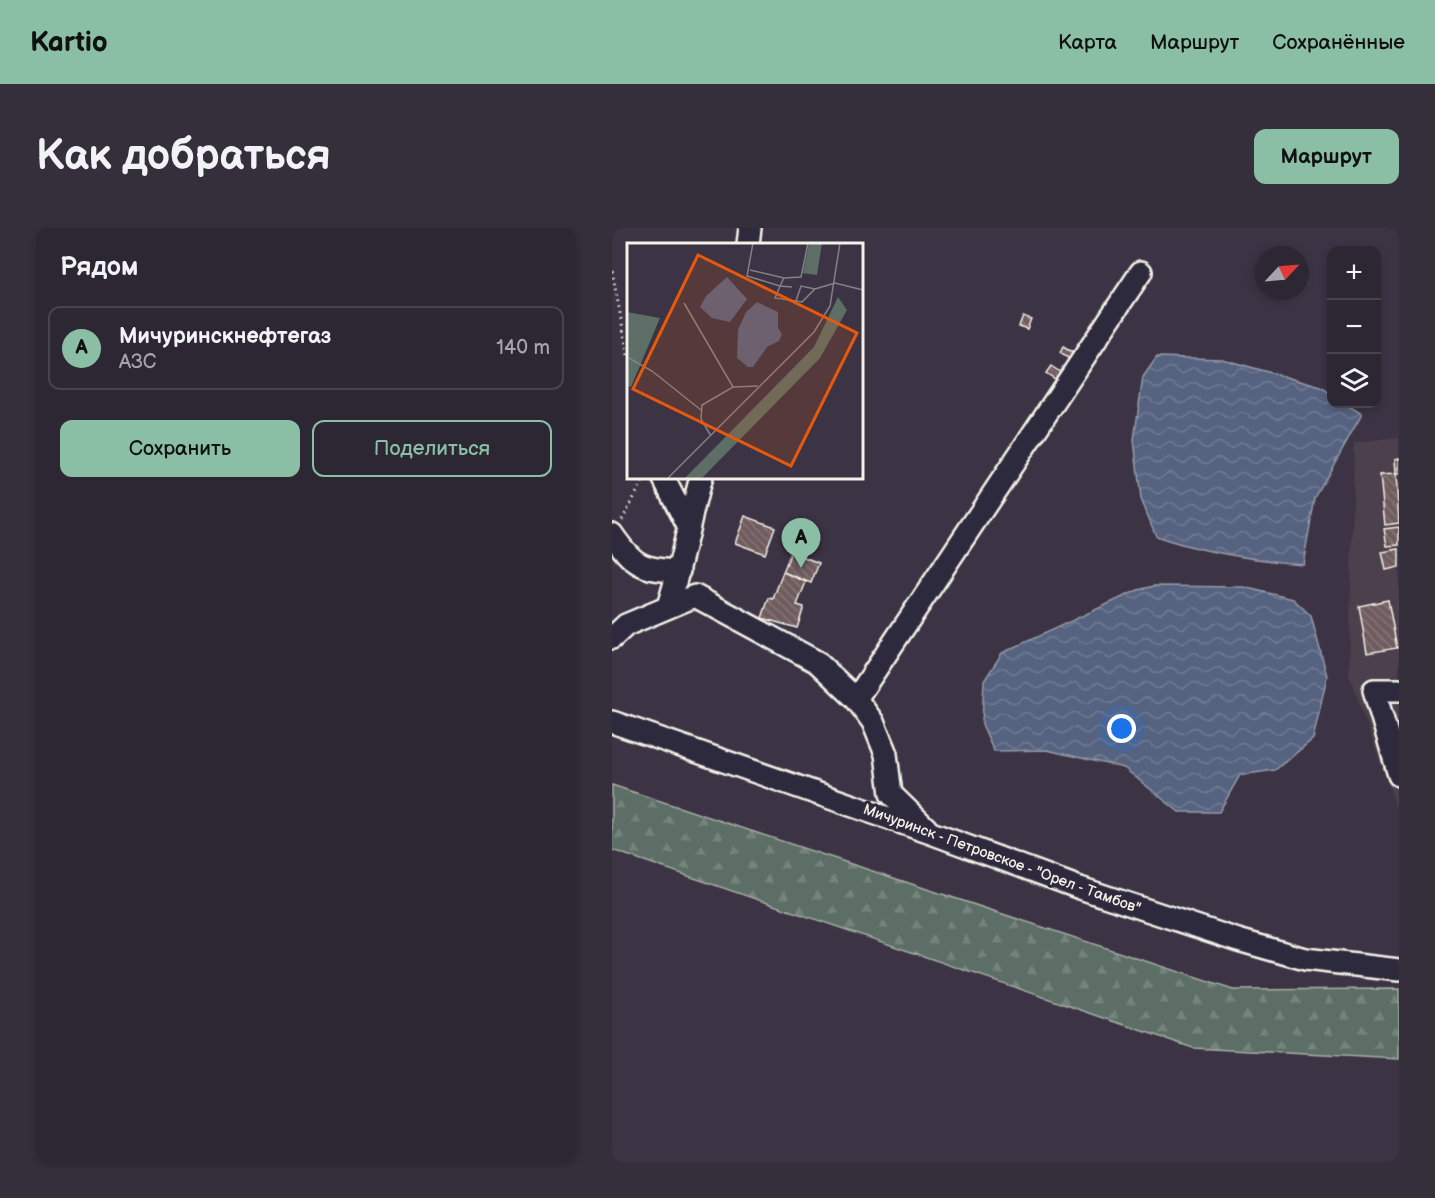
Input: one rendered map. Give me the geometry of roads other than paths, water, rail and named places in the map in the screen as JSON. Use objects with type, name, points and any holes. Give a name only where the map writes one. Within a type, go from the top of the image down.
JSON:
[{"type":"street","points":[[748,243],[750,228]]},
{"type":"street","points":[[856,699],[1141,272]]},
{"type":"street","points":[[664,478],[687,524]]},
{"type":"street","points":[[668,606],[679,571],[687,524],[701,478]]},
{"type":"street","points":[[612,534],[626,555],[650,570],[679,571]]},
{"type":"street","points":[[612,638],[626,625],[695,596],[816,662],[856,699],[873,723],[886,754],[891,794],[931,833]]},
{"type":"street","points":[[1399,690],[1374,690],[1399,775]]},
{"type":"street","name":"Мичуринск - Петровское - \"Орел - Тамбов\"","points":[[612,722],[931,833],[1080,888],[1238,940],[1305,959],[1399,970]]},
{"type":"water","points":[[1157,357],[1222,359],[1321,387],[1327,391],[1327,408],[1352,408],[1362,414],[1315,498],[1303,564],[1229,555],[1156,536],[1141,499],[1134,440],[1143,377]]},
{"type":"water","points":[[1154,586],[1243,587],[1293,599],[1311,616],[1327,676],[1313,739],[1275,770],[1240,775],[1219,812],[1179,812],[1124,768],[1047,750],[994,751],[982,724],[984,681],[1002,653],[1138,590]]},
{"type":"place","name":"Мичуринскнефтегаз","points":[[801,568]]}]
